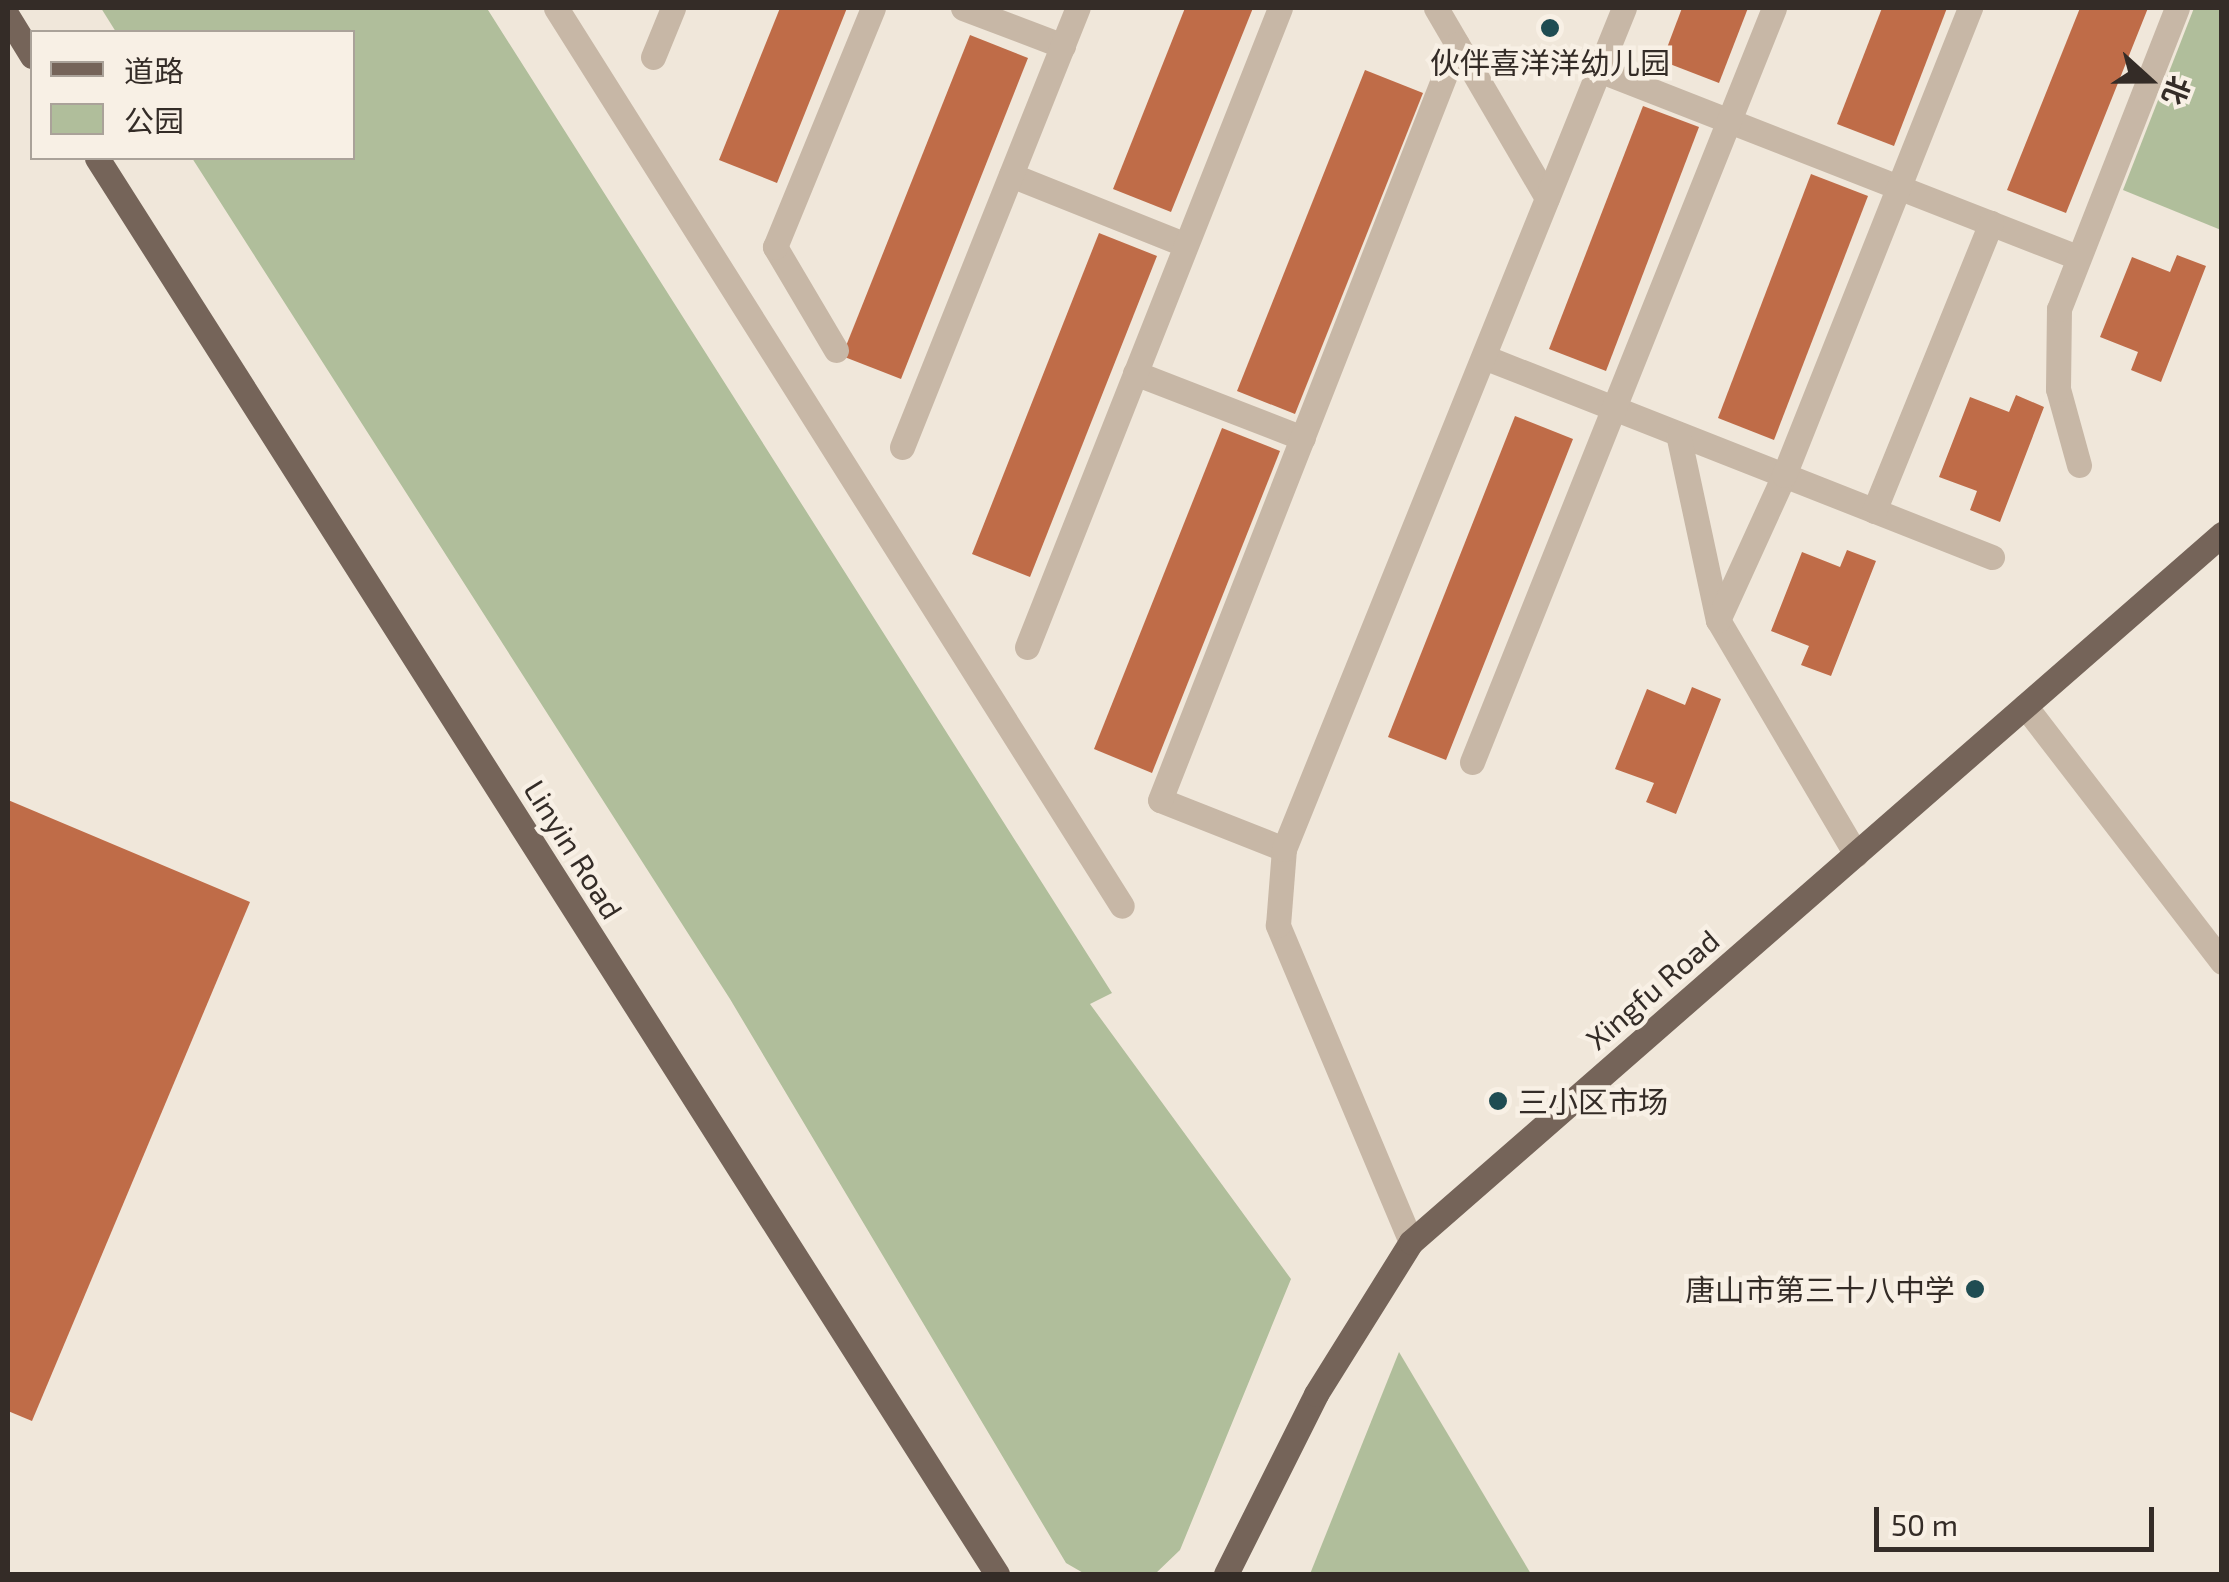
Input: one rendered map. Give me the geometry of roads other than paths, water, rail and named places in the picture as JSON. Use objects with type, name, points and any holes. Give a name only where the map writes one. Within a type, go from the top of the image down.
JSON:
[{"type":"main road","points":[[8,16],[30,53]]},
{"type":"main road","name":"Linyin Road","points":[[98,160],[997,1574]]},
{"type":"main road","name":"Xingfu Road","points":[[1226,1574],[1316,1394],[1411,1242],[2222,534]]},
{"type":"street","points":[[556,8],[1122,906]]},
{"type":"street","points":[[653,57],[673,8]]},
{"type":"street","points":[[836,350],[776,247],[873,8]]},
{"type":"street","points":[[963,8],[1062,46]]},
{"type":"street","points":[[902,447],[1078,8]]},
{"type":"street","points":[[1027,647],[1280,8]]},
{"type":"street","points":[[1436,8],[1547,198]]},
{"type":"street","points":[[1411,1242],[1278,925],[1284,849],[1624,8]]},
{"type":"street","points":[[1472,762],[1774,8]]},
{"type":"street","points":[[1718,620],[1784,475],[1970,8]]},
{"type":"street","points":[[2078,465],[2054,350],[2077,257],[2177,8]]},
{"type":"street","points":[[1284,849],[1160,800],[1457,44]]},
{"type":"street","points":[[1599,70],[2077,257]]},
{"type":"street","points":[[1010,176],[1186,244]]},
{"type":"street","points":[[1874,511],[1991,223]]},
{"type":"street","points":[[1484,357],[1992,558]]},
{"type":"street","points":[[1135,373],[1303,438]]},
{"type":"street","points":[[1678,434],[1718,620],[1856,854]]},
{"type":"street","points":[[2025,706],[2222,962]]},
{"type":"place","name":"伙伴喜洋洋幼儿园","points":[[1550,28]]},
{"type":"place","name":"三小区市场","points":[[1498,1101]]},
{"type":"place","name":"唐山市第三十八中学","points":[[1975,1289]]}]
